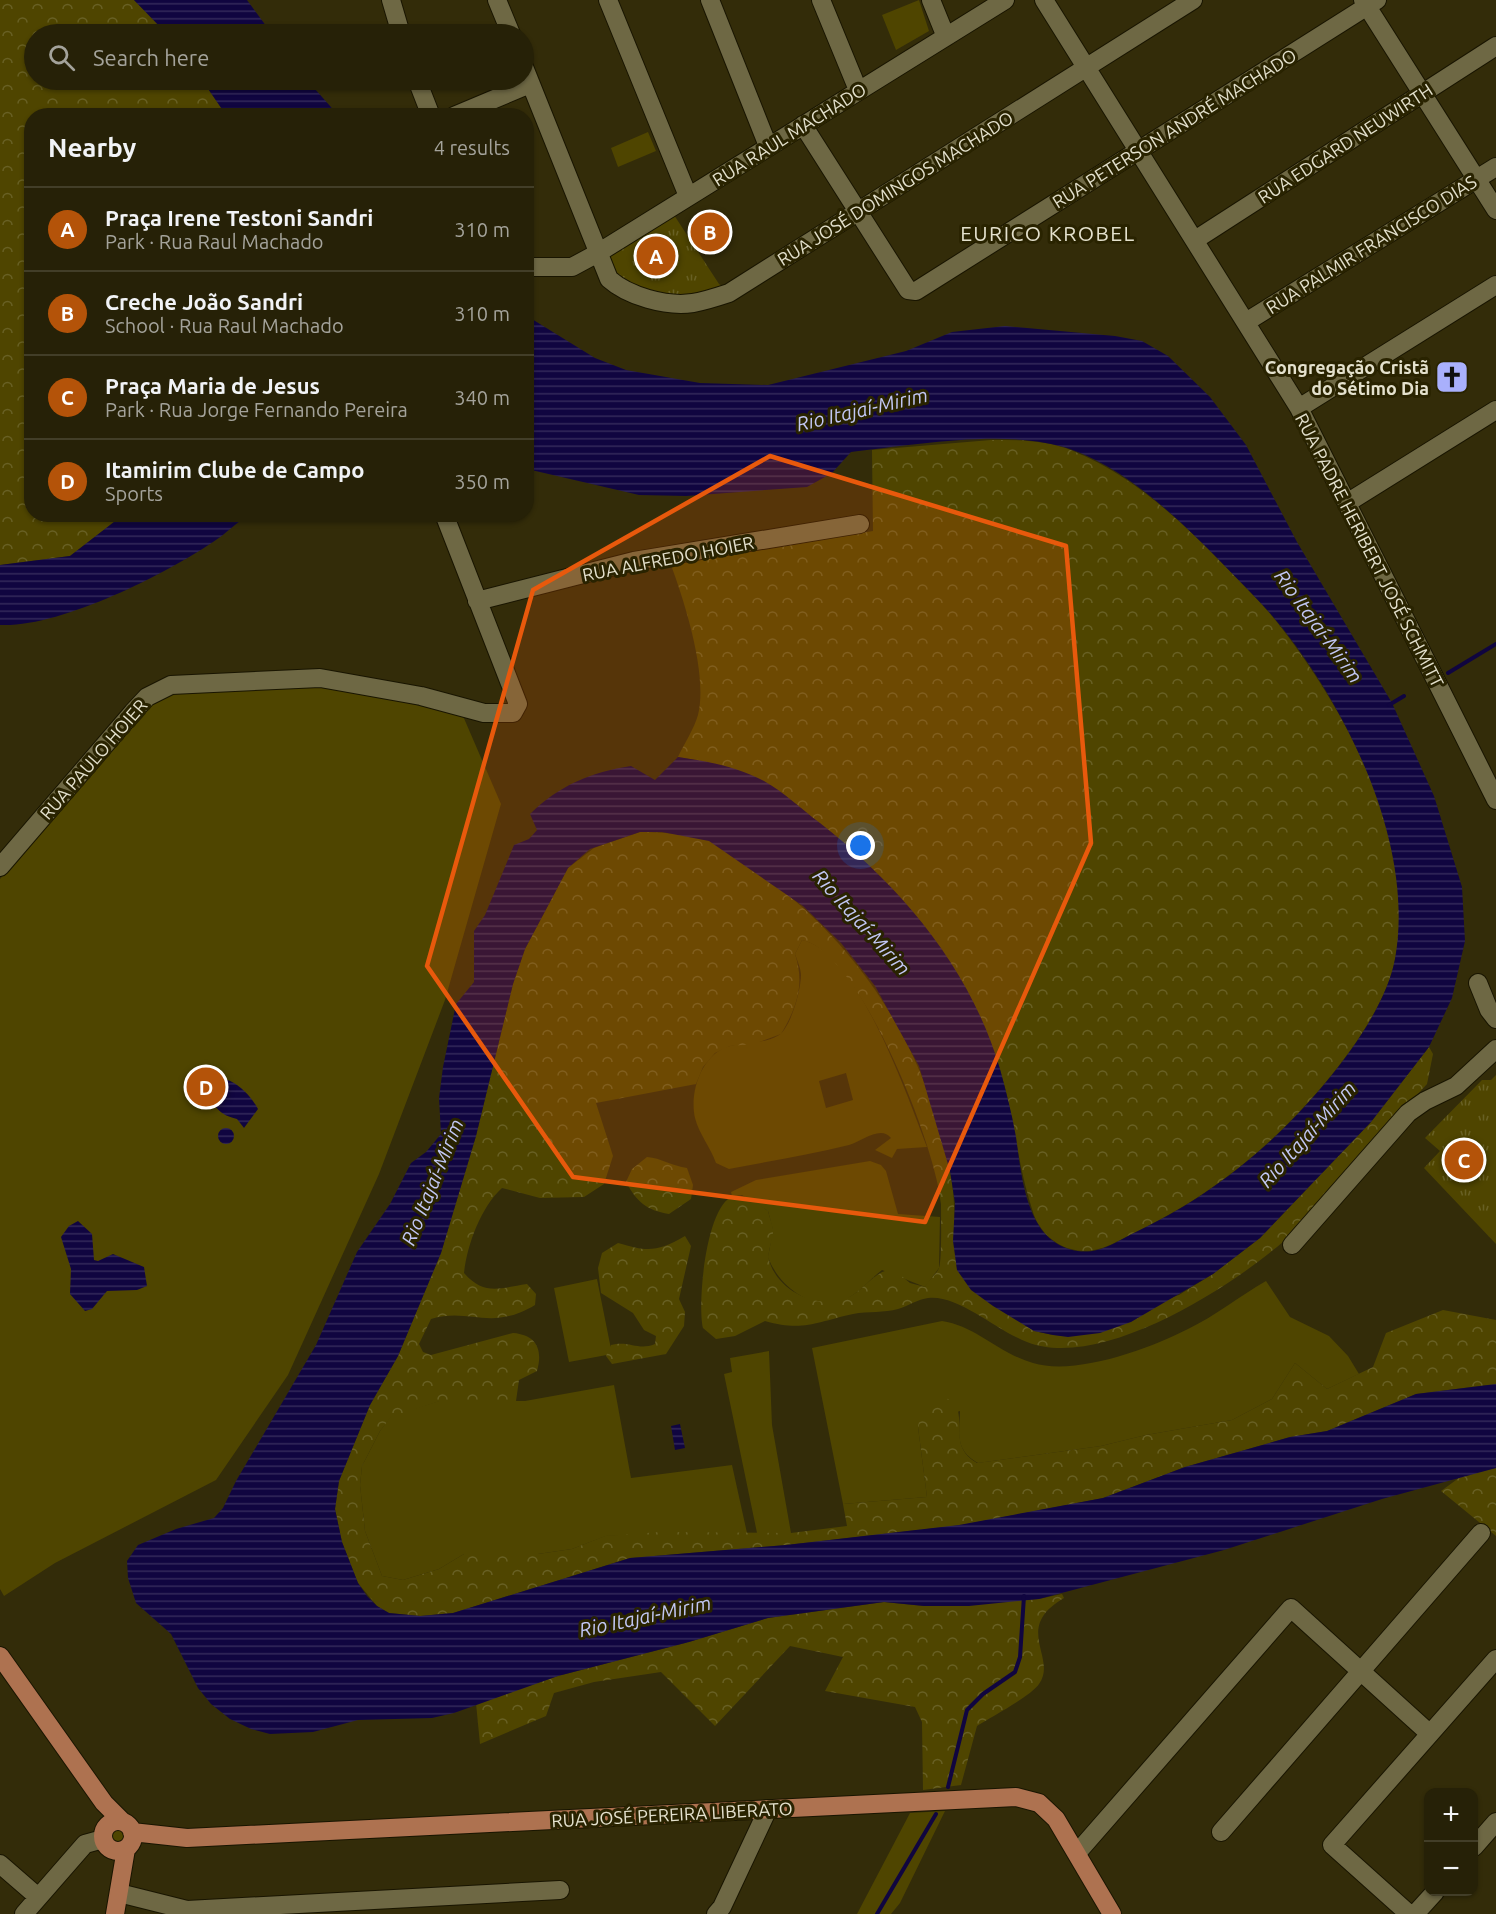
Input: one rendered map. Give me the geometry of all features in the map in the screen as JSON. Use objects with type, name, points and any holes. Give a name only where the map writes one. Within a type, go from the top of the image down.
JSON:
[{"type":"main road","points":[[0,1656],[104,1803],[119,1838],[122,1872],[115,1914]]},
{"type":"main road","name":"RUA JOSÉ PEREIRA LIBERATO","points":[[119,1838],[1028,1798],[1039,1803],[1056,1819],[1112,1914]]},
{"type":"street","points":[[391,0],[398,24]]},
{"type":"street","points":[[497,0],[507,24]]},
{"type":"street","points":[[608,0],[688,196]]},
{"type":"street","points":[[710,0],[768,146]]},
{"type":"street","points":[[821,0],[858,90]]},
{"type":"street","points":[[931,0],[946,37]]},
{"type":"street","name":"RUA RAUL MACHADO","points":[[534,267],[572,267],[598,253],[1005,0]]},
{"type":"street","name":"RUA PADRE HERIBERT JOSÉ SCHMITT","points":[[1044,0],[1299,408],[1388,590],[1489,767],[1496,800]]},
{"type":"street","name":"RUA JOSÉ DOMINGOS MACHADO","points":[[532,90],[609,279],[618,287],[659,301],[692,303],[729,294],[1193,0]]},
{"type":"street","points":[[1369,2],[1422,94],[1496,210]]},
{"type":"street","name":"RUA PETERSON ANDRÉ MACHADO","points":[[858,212],[908,290],[916,291],[1369,2]]},
{"type":"street","name":"RUA EDGARD NEUWIRTH","points":[[1195,240],[1496,46]]},
{"type":"street","points":[[421,90],[429,108]]},
{"type":"street","points":[[473,108],[516,90]]},
{"type":"street","points":[[803,125],[858,212]]},
{"type":"street","name":"RUA PALMIR FRANCISCO DIAS","points":[[1246,322],[1496,167]]},
{"type":"street","points":[[1299,408],[1496,285]]},
{"type":"street","points":[[1347,503],[1496,410]]},
{"type":"street","points":[[447,522],[477,601]]},
{"type":"street","name":"RUA ALFREDO HOIER","points":[[477,601],[634,561],[860,524]]},
{"type":"street","name":"RUA PAULO HOIER","points":[[0,867],[140,704],[153,693],[171,685],[320,678],[421,696],[484,713],[513,713],[518,704],[477,601]]},
{"type":"street","points":[[1478,983],[1489,1010],[1496,1019]]},
{"type":"street","points":[[1292,1245],[1408,1113],[1425,1101],[1456,1086],[1496,1049]]},
{"type":"street","points":[[1221,1832],[1481,1533]]},
{"type":"street","points":[[1077,1853],[1291,1608],[1430,1734]]},
{"type":"street","points":[[1409,1914],[1332,1845],[1496,1659]]},
{"type":"street","points":[[716,1914],[722,1907],[768,1809]]},
{"type":"street","points":[[1478,1842],[1496,1822]]},
{"type":"street","points":[[24,1914],[85,1844],[119,1838]]},
{"type":"street","points":[[0,1864],[38,1897]]},
{"type":"street","points":[[119,1893],[187,1912],[459,1905],[560,1890]]},
{"type":"street","points":[[1415,1914],[1431,1896]]},
{"type":"highlighted area","points":[[770,456],[1066,546],[1091,843],[925,1222],[573,1177],[427,966],[533,590]]},
{"type":"green space","points":[[0,0],[134,0],[157,24],[24,24],[24,90],[209,90],[221,108],[24,108],[24,522],[114,522],[70,556],[0,565]]},
{"type":"green space","points":[[919,0],[929,31],[896,50],[882,15]]},
{"type":"green space","points":[[648,132],[656,151],[618,167],[611,148]]},
{"type":"green space","points":[[674,215],[722,286],[697,295],[673,296],[636,285],[616,272],[611,264],[610,255]]},
{"type":"green space","points":[[991,440],[1043,443],[1063,447],[1114,472],[1171,514],[1260,602],[1299,652],[1350,734],[1387,826],[1397,872],[1400,919],[1394,964],[1386,989],[1373,1016],[1337,1069],[1273,1138],[1223,1179],[1161,1219],[1103,1248],[1086,1251],[1070,1249],[1056,1242],[1044,1232],[1037,1222],[1025,1182],[1003,1081],[984,1028],[949,960],[903,900],[848,847],[773,787],[756,778],[712,763],[678,757],[698,715],[700,680],[694,639],[671,565],[873,531],[872,450]]},
{"type":"green space","points":[[332,685],[463,716],[501,804],[445,1000],[379,1174],[288,1375],[216,1480],[55,1563],[4,1596],[0,1589],[0,879],[160,695]]},
{"type":"green space","points":[[640,832],[691,836],[723,847],[803,908],[835,939],[862,972],[887,1008],[908,1046],[926,1085],[940,1127],[952,1183],[957,1270],[1034,1331],[1068,1336],[1179,1295],[1213,1274],[1260,1238],[1371,1122],[1429,1047],[1433,1054],[1427,1084],[1284,1241],[1231,1281],[1198,1301],[1163,1320],[1126,1335],[1090,1345],[1057,1348],[1027,1342],[965,1307],[940,1298],[928,1298],[902,1308],[853,1314],[809,1325],[790,1326],[765,1321],[735,1336],[716,1339],[703,1328],[701,1298],[703,1278],[710,1235],[716,1216],[724,1203],[734,1196],[747,1198],[768,1211],[773,1229],[769,1260],[774,1272],[782,1282],[802,1296],[827,1302],[840,1300],[851,1296],[886,1270],[893,1269],[910,1283],[925,1287],[938,1271],[940,1264],[941,1204],[926,1141],[911,1099],[892,1056],[848,978],[824,952],[802,940],[795,954],[799,975],[798,995],[781,1034],[754,1044],[730,1046],[715,1053],[703,1067],[696,1084],[596,1103],[613,1156],[604,1184],[584,1197],[540,1198],[502,1188],[488,1205],[476,1227],[464,1273],[478,1285],[486,1288],[527,1284],[536,1294],[535,1305],[505,1317],[445,1316],[431,1319],[419,1344],[423,1352],[431,1355],[513,1333],[521,1334],[533,1340],[536,1345],[539,1356],[537,1371],[519,1380],[516,1401],[440,1401],[391,1417],[380,1431],[362,1466],[360,1485],[365,1531],[382,1576],[403,1580],[439,1569],[464,1554],[538,1554],[572,1549],[605,1536],[660,1532],[791,1533],[847,1526],[843,1504],[927,1497],[918,1427],[922,1404],[937,1397],[954,1400],[958,1409],[960,1442],[968,1456],[977,1463],[1101,1446],[1146,1435],[1232,1420],[1272,1399],[1295,1363],[1327,1389],[1373,1367],[1386,1333],[1443,1310],[1496,1320],[1496,1384],[1416,1394],[1327,1431],[1290,1437],[1185,1467],[1103,1498],[962,1525],[786,1545],[630,1558],[453,1613],[420,1616],[389,1613],[377,1606],[358,1583],[342,1542],[335,1509],[339,1481],[370,1405],[398,1356],[441,1253],[476,1136],[513,984],[525,949],[568,868],[594,848]]},
{"type":"green space","points":[[802,940],[823,950],[842,970],[861,997],[894,1063],[927,1147],[897,1149],[892,1158],[875,1150],[891,1138],[887,1134],[877,1133],[834,1149],[729,1169],[716,1163],[695,1118],[694,1097],[700,1075],[705,1065],[720,1050],[730,1046],[767,1040],[783,1031],[795,1007],[801,981],[795,954]],"holes":[[[846,1073],[853,1100],[826,1108],[819,1081]]]},
{"type":"green space","points":[[1496,1075],[1496,1244],[1424,1168],[1440,1151],[1425,1138],[1482,1080],[1491,1080]]},
{"type":"green space","points":[[647,1157],[687,1168],[693,1185],[691,1199],[669,1214],[643,1204],[626,1182],[632,1169]]},
{"type":"green space","points":[[870,1161],[881,1165],[886,1171],[898,1214],[940,1217],[939,1268],[925,1287],[882,1270],[847,1299],[829,1303],[807,1299],[787,1286],[768,1257],[773,1230],[768,1211],[742,1195],[732,1196],[731,1192],[756,1180]]},
{"type":"green space","points":[[685,1236],[691,1246],[679,1299],[685,1312],[684,1326],[666,1354],[612,1364],[606,1356],[611,1345],[649,1346],[655,1344],[656,1336],[644,1330],[633,1313],[601,1293],[598,1268],[602,1253],[618,1243],[652,1249]]},
{"type":"green space","points":[[597,1279],[612,1354],[569,1362],[554,1288]]},
{"type":"green space","points":[[1266,1281],[1290,1317],[1329,1336],[1348,1356],[1359,1374],[1327,1389],[1295,1363],[1272,1399],[1232,1420],[1146,1435],[1101,1446],[978,1463],[965,1453],[962,1447],[959,1435],[960,1411],[918,1427],[927,1497],[843,1504],[812,1348],[942,1321],[966,1328],[1021,1359],[1033,1363],[1069,1366],[1090,1363],[1133,1352],[1172,1337],[1198,1324]]},
{"type":"green space","points":[[769,1351],[772,1425],[791,1533],[757,1533],[724,1374],[732,1372],[730,1358]]},
{"type":"green space","points":[[614,1385],[631,1478],[732,1465],[747,1533],[606,1536],[572,1549],[538,1554],[464,1554],[439,1569],[403,1580],[382,1576],[365,1531],[360,1485],[362,1466],[380,1431],[391,1416],[439,1401],[525,1401]]},
{"type":"green space","points":[[1496,1468],[1496,1536],[1441,1491],[1463,1475]]},
{"type":"green space","points":[[1062,1594],[1064,1598],[1049,1609],[1041,1620],[1038,1632],[1044,1664],[1039,1684],[1020,1700],[977,1726],[961,1785],[923,1790],[922,1722],[915,1707],[825,1691],[843,1657],[790,1646],[715,1726],[661,1672],[594,1682],[554,1693],[546,1716],[480,1744],[476,1703],[558,1676],[689,1642],[768,1618],[884,1602],[924,1606],[1039,1599]]},
{"type":"green space","points":[[945,1811],[900,1903],[891,1914],[857,1914],[910,1813]]},
{"type":"green space","points":[[117,1827],[123,1830],[126,1836],[123,1842],[117,1845],[111,1842],[108,1836],[111,1830]]},
{"type":"water","points":[[134,0],[247,0],[265,24],[157,24]]},
{"type":"water","points":[[209,90],[316,90],[332,108],[221,108]]},
{"type":"water","name":"Rio Itajaí-Mirim","points":[[534,320],[595,358],[626,370],[700,383],[768,385],[906,351],[952,332],[1005,326],[1115,336],[1142,341],[1168,356],[1210,397],[1246,445],[1297,542],[1392,703],[1434,796],[1462,887],[1465,941],[1452,998],[1429,1047],[1371,1122],[1260,1238],[1213,1274],[1131,1322],[1100,1333],[1068,1337],[1053,1335],[1034,1331],[993,1306],[971,1290],[957,1270],[953,1241],[955,1203],[950,1171],[919,1066],[875,986],[841,943],[803,906],[709,841],[662,832],[640,832],[590,849],[568,868],[525,949],[513,984],[476,1136],[441,1253],[398,1356],[370,1405],[339,1481],[335,1509],[342,1542],[358,1583],[367,1596],[389,1613],[420,1616],[453,1613],[630,1558],[786,1545],[959,1525],[1103,1498],[1185,1467],[1290,1437],[1327,1431],[1416,1394],[1496,1384],[1496,1468],[1382,1499],[1224,1550],[1039,1599],[969,1606],[924,1606],[884,1602],[768,1618],[689,1642],[558,1676],[454,1713],[432,1718],[358,1720],[313,1732],[270,1734],[251,1729],[230,1719],[211,1704],[198,1688],[171,1634],[136,1603],[128,1578],[127,1561],[138,1545],[176,1529],[214,1518],[223,1508],[236,1481],[316,1345],[357,1252],[390,1204],[411,1163],[426,1152],[441,1134],[439,1098],[443,1067],[456,1004],[474,982],[474,931],[485,915],[514,845],[529,839],[537,830],[530,814],[553,795],[589,776],[631,766],[655,780],[678,757],[733,768],[754,776],[771,785],[850,848],[905,902],[951,963],[971,997],[1000,1069],[1029,1204],[1043,1231],[1055,1243],[1071,1250],[1102,1249],[1151,1225],[1214,1186],[1258,1152],[1299,1113],[1341,1064],[1376,1011],[1388,984],[1395,959],[1399,914],[1395,868],[1384,821],[1368,775],[1347,729],[1297,647],[1269,612],[1188,529],[1132,482],[1112,469],[1070,449],[1046,443],[991,439],[932,442],[851,452],[832,473],[807,487],[686,496],[639,495],[534,471]]},
{"type":"water","points":[[114,522],[239,522],[218,539],[192,555],[140,584],[110,597],[51,618],[24,624],[0,625],[0,565],[70,556]]},
{"type":"water","points":[[223,1079],[233,1082],[243,1090],[258,1109],[244,1128],[237,1119],[215,1107],[209,1098],[214,1087]]},
{"type":"water","points":[[223,1128],[229,1128],[234,1136],[232,1142],[223,1144],[218,1139],[218,1133]]},
{"type":"water","points":[[78,1221],[92,1234],[94,1260],[98,1261],[113,1254],[144,1267],[147,1286],[137,1290],[107,1291],[92,1309],[85,1311],[70,1294],[71,1269],[61,1237],[69,1226]]},
{"type":"water","points":[[680,1424],[685,1448],[675,1450],[671,1426]]},
{"type":"waterway","points":[[1448,673],[1496,644]]},
{"type":"waterway","points":[[1389,705],[1404,696]]},
{"type":"waterway","points":[[948,1787],[967,1710],[983,1694],[1015,1672],[1020,1657],[1024,1596]]},
{"type":"waterway","points":[[877,1914],[936,1814]]},
{"type":"place","name":"Creche João Sandri","points":[[710,232]]},
{"type":"place","name":"Praça Irene Testoni Sandri","points":[[656,256]]},
{"type":"place","name":"Congregação Cristã do Sétimo Dia","points":[[1452,377]]},
{"type":"place","name":"Itamirim Clube de Campo","points":[[206,1087]]},
{"type":"place","name":"Praça Maria de Jesus","points":[[1464,1160]]},
{"type":"district","name":"EURICO KROBEL","points":[[1048,233]]}]
